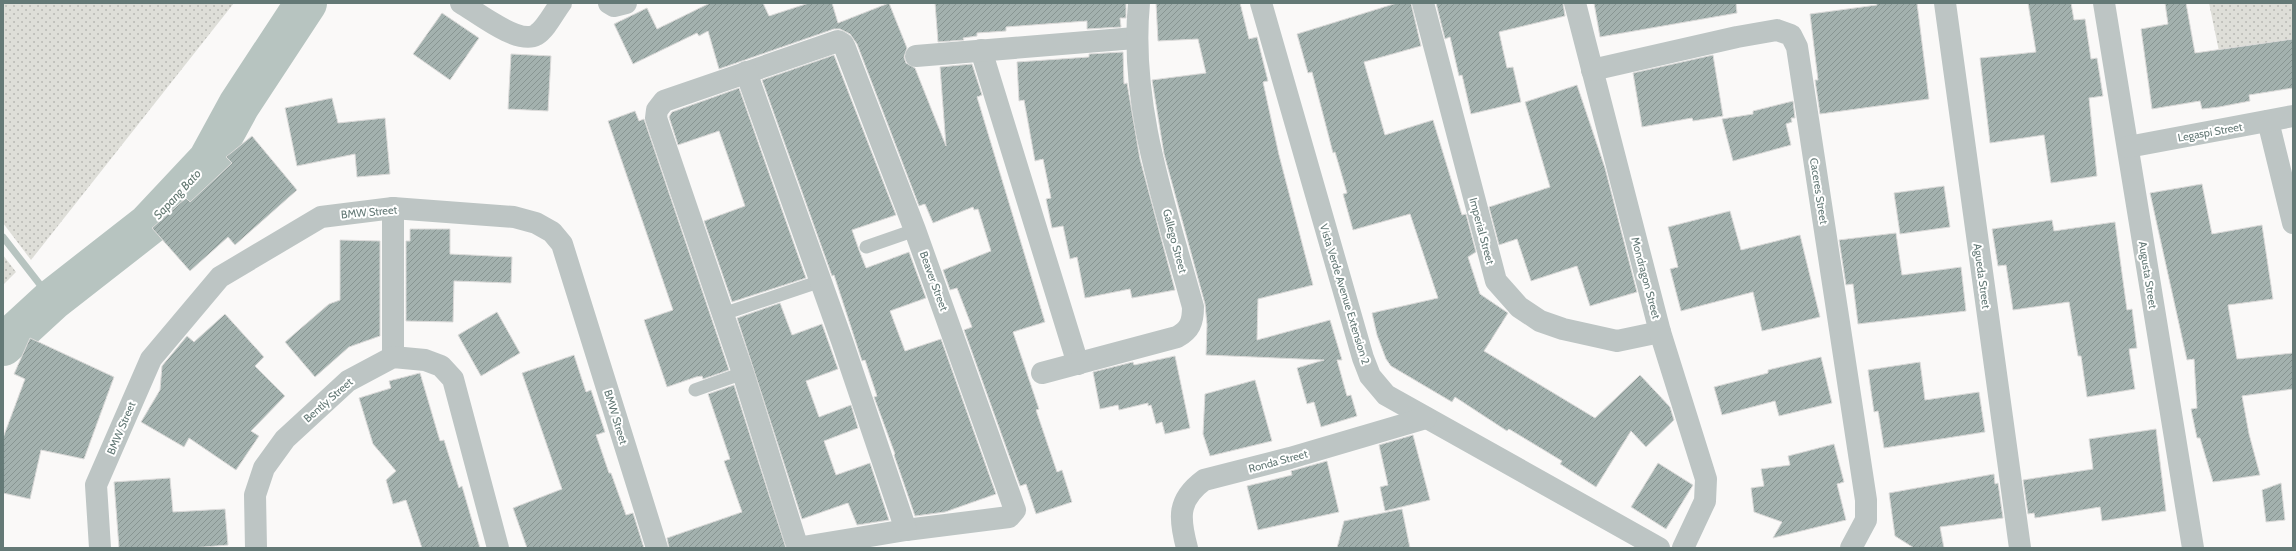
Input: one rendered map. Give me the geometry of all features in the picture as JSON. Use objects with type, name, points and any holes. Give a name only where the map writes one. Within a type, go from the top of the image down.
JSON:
[{"type":"street","points":[[461,3],[512,34],[528,38],[537,34],[561,3]]},
{"type":"street","points":[[609,3],[614,6],[626,3]]},
{"type":"street","name":"Gallego Street","points":[[1042,373],[1177,337],[1185,332],[1191,325],[1193,307],[1146,136],[1135,38],[1139,3]]},
{"type":"street","name":"Vista Verde Avenue Extension 2","points":[[1261,3],[1365,364],[1370,376],[1386,394],[1426,418],[1659,548]]},
{"type":"street","name":"Imperial Street","points":[[1423,3],[1496,281],[1519,307],[1540,321],[1563,329],[1617,341],[1660,332]]},
{"type":"street","name":"Mondragon Street","points":[[1575,3],[1660,332],[1706,479],[1705,501],[1682,548]]},
{"type":"street","name":"Agueda Street","points":[[1945,3],[2020,548]]},
{"type":"street","name":"Augusta Street","points":[[2104,3],[2192,548]]},
{"type":"street","name":"Caceres Street","points":[[1592,70],[1737,37],[1777,30],[1791,35],[1797,47],[1866,500],[1866,520],[1851,548]]},
{"type":"street","points":[[916,56],[1135,38]]},
{"type":"street","name":"Beaver Street","points":[[838,42],[843,44],[916,230],[1015,510],[1014,513],[1009,517],[906,530],[831,546],[803,548],[796,542],[743,374],[656,118],[658,110],[664,101],[838,42]]},
{"type":"street","points":[[981,50],[1078,364]]},
{"type":"street","points":[[746,72],[821,281],[906,530]]},
{"type":"street","name":"Legaspi Street","points":[[2128,147],[2293,116]]},
{"type":"street","points":[[2268,121],[2293,223]]},
{"type":"street","points":[[393,208],[393,357],[425,360],[441,366],[452,379],[498,548]]},
{"type":"street","name":"BMW Street","points":[[100,548],[96,485],[151,359],[220,277],[321,217],[393,208],[514,217],[536,223],[552,232],[562,244],[657,548]]},
{"type":"street","name":"Bently Street","points":[[256,548],[255,495],[264,468],[285,439],[348,381],[393,357]]},
{"type":"street","name":"Ronda Street","points":[[1187,548],[1181,524],[1182,510],[1194,487],[1204,480],[1290,458],[1426,418]]},
{"type":"lane","points":[[866,247],[916,230]]},
{"type":"lane","points":[[723,314],[821,281]]},
{"type":"lane","points":[[695,390],[743,374]]},
{"type":"shaded area","points":[[3,3],[234,3],[31,260],[3,223]]},
{"type":"shaded area","points":[[2209,3],[2293,3],[2293,45],[2220,56]]},
{"type":"shaded area","points":[[3,255],[16,272],[3,285]]},
{"type":"building","points":[[710,3],[763,3],[769,16],[809,3],[832,3],[838,23],[889,3],[907,48],[904,57],[906,63],[915,68],[946,146],[940,67],[972,64],[982,95],[977,97],[1045,322],[1013,332],[1039,409],[1036,410],[1057,472],[1062,470],[1072,502],[1036,514],[1026,484],[1020,486],[964,330],[972,327],[957,288],[950,290],[943,270],[991,251],[978,209],[974,210],[973,207],[933,223],[925,204],[919,206],[857,44],[850,34],[840,29],[834,29],[719,69],[708,31],[699,36],[697,33],[633,64],[614,24],[647,8],[657,29]]},
{"type":"building","points":[[935,3],[1126,3],[1126,18],[1120,18],[1121,27],[1087,29],[1087,21],[1006,27],[1006,31],[977,33],[977,36],[963,38],[964,40],[938,42]]},
{"type":"building","points":[[1156,3],[1240,3],[1249,39],[1257,37],[1268,81],[1263,82],[1279,155],[1313,285],[1258,299],[1257,340],[1330,320],[1342,360],[1337,360],[1347,396],[1351,395],[1357,416],[1321,427],[1314,402],[1307,404],[1297,368],[1324,360],[1206,355],[1207,325],[1205,304],[1164,154],[1152,80],[1206,73],[1198,39],[1158,41]]},
{"type":"building","points":[[1397,3],[1411,3],[1421,46],[1364,62],[1385,135],[1433,120],[1462,215],[1466,214],[1476,252],[1468,257],[1480,294],[1508,313],[1484,351],[1595,418],[1640,375],[1670,407],[1674,420],[1646,447],[1631,431],[1596,487],[1560,464],[1562,461],[1509,429],[1507,431],[1455,397],[1452,402],[1391,366],[1386,359],[1377,335],[1372,313],[1438,298],[1410,214],[1353,230],[1343,194],[1347,193],[1335,152],[1333,153],[1312,72],[1308,73],[1297,34]]},
{"type":"building","points":[[1436,3],[1563,3],[1565,16],[1499,32],[1507,68],[1513,67],[1521,102],[1471,114],[1462,75],[1459,76],[1450,37],[1445,39]]},
{"type":"building","points":[[1594,3],[1736,3],[1737,13],[1600,37]]},
{"type":"building","points":[[1876,3],[1917,3],[1929,99],[1820,114],[1815,80],[1818,80],[1810,14],[1877,5]]},
{"type":"building","points":[[2028,3],[2071,3],[2074,20],[2085,19],[2091,59],[2097,58],[2103,96],[2089,98],[2097,176],[2051,183],[2044,135],[1990,143],[1980,58],[2036,52]]},
{"type":"building","points":[[2165,3],[2186,3],[2195,53],[2293,39],[2293,88],[2249,95],[2250,101],[2219,107],[2202,109],[2200,101],[2152,109],[2141,29],[2168,24]]},
{"type":"building","points":[[442,13],[479,38],[450,80],[413,54]]},
{"type":"building","points":[[1123,52],[1124,84],[1127,83],[1140,159],[1175,290],[1132,298],[1130,289],[1085,298],[1077,257],[1070,259],[1063,226],[1052,228],[1046,199],[1051,198],[1043,159],[1035,161],[1024,100],[1019,101],[1017,62],[1089,57],[1089,54]]},
{"type":"building","points":[[511,54],[551,56],[548,111],[508,109]]},
{"type":"building","points":[[834,55],[896,215],[852,230],[859,250],[866,268],[909,252],[926,298],[890,311],[905,351],[941,339],[996,494],[945,512],[915,516],[894,455],[895,454],[874,397],[877,396],[865,360],[862,361],[834,275],[832,276],[762,80]]},
{"type":"building","points":[[1713,55],[1723,116],[1693,121],[1692,118],[1642,127],[1633,73]]},
{"type":"building","points":[[1577,85],[1605,168],[1637,292],[1590,306],[1577,266],[1531,281],[1517,239],[1499,245],[1489,207],[1550,187],[1525,102]]},
{"type":"building","points":[[739,88],[806,278],[732,302],[704,221],[745,206],[719,131],[678,145],[669,117],[672,112]]},
{"type":"building","points":[[332,98],[338,123],[385,118],[390,174],[357,177],[355,154],[297,166],[285,108]]},
{"type":"building","points":[[1793,101],[1795,118],[1791,118],[1792,122],[1786,124],[1791,145],[1733,161],[1722,119],[1753,114],[1753,111]]},
{"type":"building","points":[[635,111],[639,121],[644,119],[729,370],[703,379],[702,376],[696,377],[667,387],[644,320],[673,310],[608,121]]},
{"type":"building","points":[[252,136],[297,190],[235,245],[228,237],[190,271],[152,228],[186,198],[190,202],[232,163],[226,157]]},
{"type":"building","points":[[2202,184],[2212,234],[2262,225],[2273,299],[2228,305],[2237,359],[2293,353],[2293,389],[2242,396],[2249,434],[2260,475],[2213,482],[2200,438],[2197,438],[2191,409],[2197,408],[2194,359],[2187,360],[2150,193]]},
{"type":"building","points":[[1944,186],[1950,227],[1900,234],[1894,193]]},
{"type":"building","points":[[1730,211],[1741,250],[1800,235],[1820,317],[1762,331],[1753,292],[1681,311],[1670,269],[1678,267],[1668,227]]},
{"type":"building","points":[[2052,220],[2054,231],[2115,222],[2127,310],[2132,309],[2137,348],[2129,349],[2135,389],[2087,397],[2081,356],[2078,356],[2069,302],[2013,310],[2006,265],[1998,266],[1992,229]]},
{"type":"building","points":[[410,229],[450,229],[450,254],[512,257],[511,283],[454,281],[453,322],[406,321],[406,241],[410,241]]},
{"type":"building","points":[[1896,233],[1902,275],[1961,267],[1966,311],[1858,324],[1853,284],[1846,285],[1839,240]]},
{"type":"building","points":[[340,240],[380,241],[380,336],[349,347],[315,377],[285,342],[329,304],[340,300]]},
{"type":"building","points":[[780,303],[792,335],[822,324],[838,369],[806,381],[819,417],[851,405],[858,428],[824,441],[836,475],[870,463],[889,520],[857,525],[848,503],[802,519],[737,318]]},
{"type":"building","points":[[497,312],[520,353],[481,376],[458,335]]},
{"type":"building","points":[[225,314],[264,357],[255,366],[285,396],[251,431],[259,436],[236,470],[189,438],[184,447],[141,422],[160,390],[162,366],[187,336],[194,342]]},
{"type":"building","points":[[30,338],[114,377],[84,459],[41,450],[30,499],[3,493],[3,438],[25,379],[14,374]]},
{"type":"building","points":[[574,355],[586,392],[591,390],[605,432],[596,435],[609,473],[611,473],[626,515],[633,513],[644,548],[527,548],[513,508],[562,489],[522,373]]},
{"type":"building","points":[[1175,356],[1190,428],[1165,434],[1162,422],[1156,424],[1151,405],[1148,406],[1148,403],[1119,410],[1118,405],[1100,409],[1093,372],[1133,362],[1134,365]]},
{"type":"building","points":[[1821,357],[1832,403],[1779,416],[1775,401],[1722,415],[1714,387],[1768,373],[1768,370]]},
{"type":"building","points":[[1920,362],[1925,400],[1979,392],[1985,432],[1884,448],[1878,411],[1874,412],[1868,370]]},
{"type":"building","points":[[420,373],[440,441],[444,440],[459,488],[462,486],[480,548],[422,548],[406,500],[393,504],[386,480],[396,471],[373,444],[359,398],[391,388],[389,381]]},
{"type":"building","points":[[1255,380],[1272,441],[1210,456],[1203,434],[1205,394]]},
{"type":"building","points":[[734,385],[786,548],[669,548],[667,538],[742,512],[724,461],[730,459],[708,394]]},
{"type":"building","points":[[2156,429],[2166,511],[2102,521],[2100,507],[2035,518],[2034,513],[2028,514],[2023,480],[2093,469],[2089,439]]},
{"type":"building","points":[[1413,435],[1430,500],[1385,511],[1380,487],[1388,485],[1379,445]]},
{"type":"building","points":[[1834,444],[1844,482],[1837,484],[1846,520],[1773,538],[1782,522],[1754,512],[1751,488],[1764,486],[1761,469],[1790,465],[1788,456]]},
{"type":"building","points":[[1327,461],[1339,512],[1258,530],[1247,486],[1292,475],[1291,471]]},
{"type":"building","points":[[1658,463],[1693,485],[1666,529],[1631,507]]},
{"type":"building","points":[[1994,474],[1995,484],[1998,483],[2003,518],[1940,527],[1944,548],[1914,548],[1895,536],[1889,493]]},
{"type":"building","points":[[170,478],[173,512],[225,509],[228,545],[191,548],[119,548],[114,482]]},
{"type":"building","points":[[2281,483],[2285,520],[2266,522],[2262,490]]},
{"type":"building","points":[[1402,509],[1410,548],[1337,548],[1344,521]]},
{"type":"waterway","name":"Sapang Bato","points":[[3,345],[52,300],[148,225],[209,160],[239,105],[306,3]]},
{"type":"waterway","points":[[3,237],[52,300]]}]
